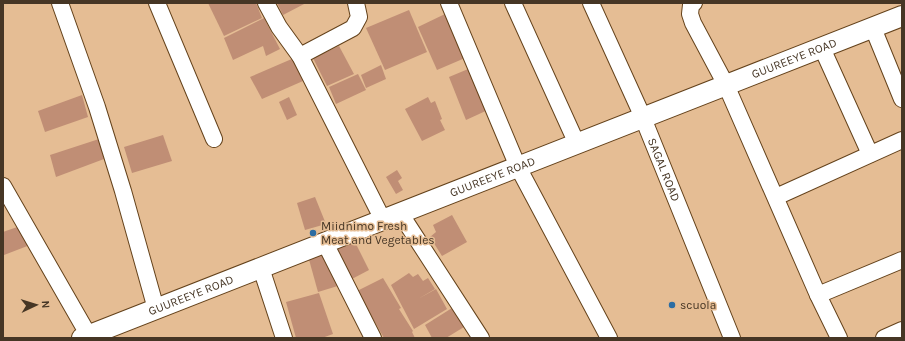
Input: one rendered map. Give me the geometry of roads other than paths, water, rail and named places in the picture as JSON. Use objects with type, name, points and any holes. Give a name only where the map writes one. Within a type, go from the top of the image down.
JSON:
[{"type":"street","points":[[60,3],[123,191],[156,309]]},
{"type":"street","points":[[157,3],[214,139]]},
{"type":"street","points":[[266,3],[279,27],[300,56],[392,216],[481,338]]},
{"type":"street","points":[[300,56],[353,28],[359,17],[356,3]]},
{"type":"street","points":[[449,3],[518,167],[609,338]]},
{"type":"street","points":[[513,3],[577,144]]},
{"type":"street","name":"SAGAL ROAD","points":[[591,3],[643,118],[732,338]]},
{"type":"street","points":[[694,3],[691,5],[690,14],[693,23],[726,85],[818,296],[839,338]]},
{"type":"street","name":"GUUREEYE ROAD","points":[[85,337],[902,16]]},
{"type":"street","points":[[873,28],[902,99]]},
{"type":"street","points":[[822,48],[870,154]]},
{"type":"street","points":[[776,197],[902,140]]},
{"type":"street","points":[[3,186],[85,337]]},
{"type":"street","points":[[325,243],[373,338]]},
{"type":"street","points":[[818,296],[902,260]]},
{"type":"street","points":[[261,268],[284,338]]},
{"type":"street","points":[[884,338],[902,330]]},
{"type":"place","name":"Miidnimo Fresh Meat and Vegetables","points":[[313,233]]},
{"type":"place","name":"scuola","points":[[672,305]]}]
